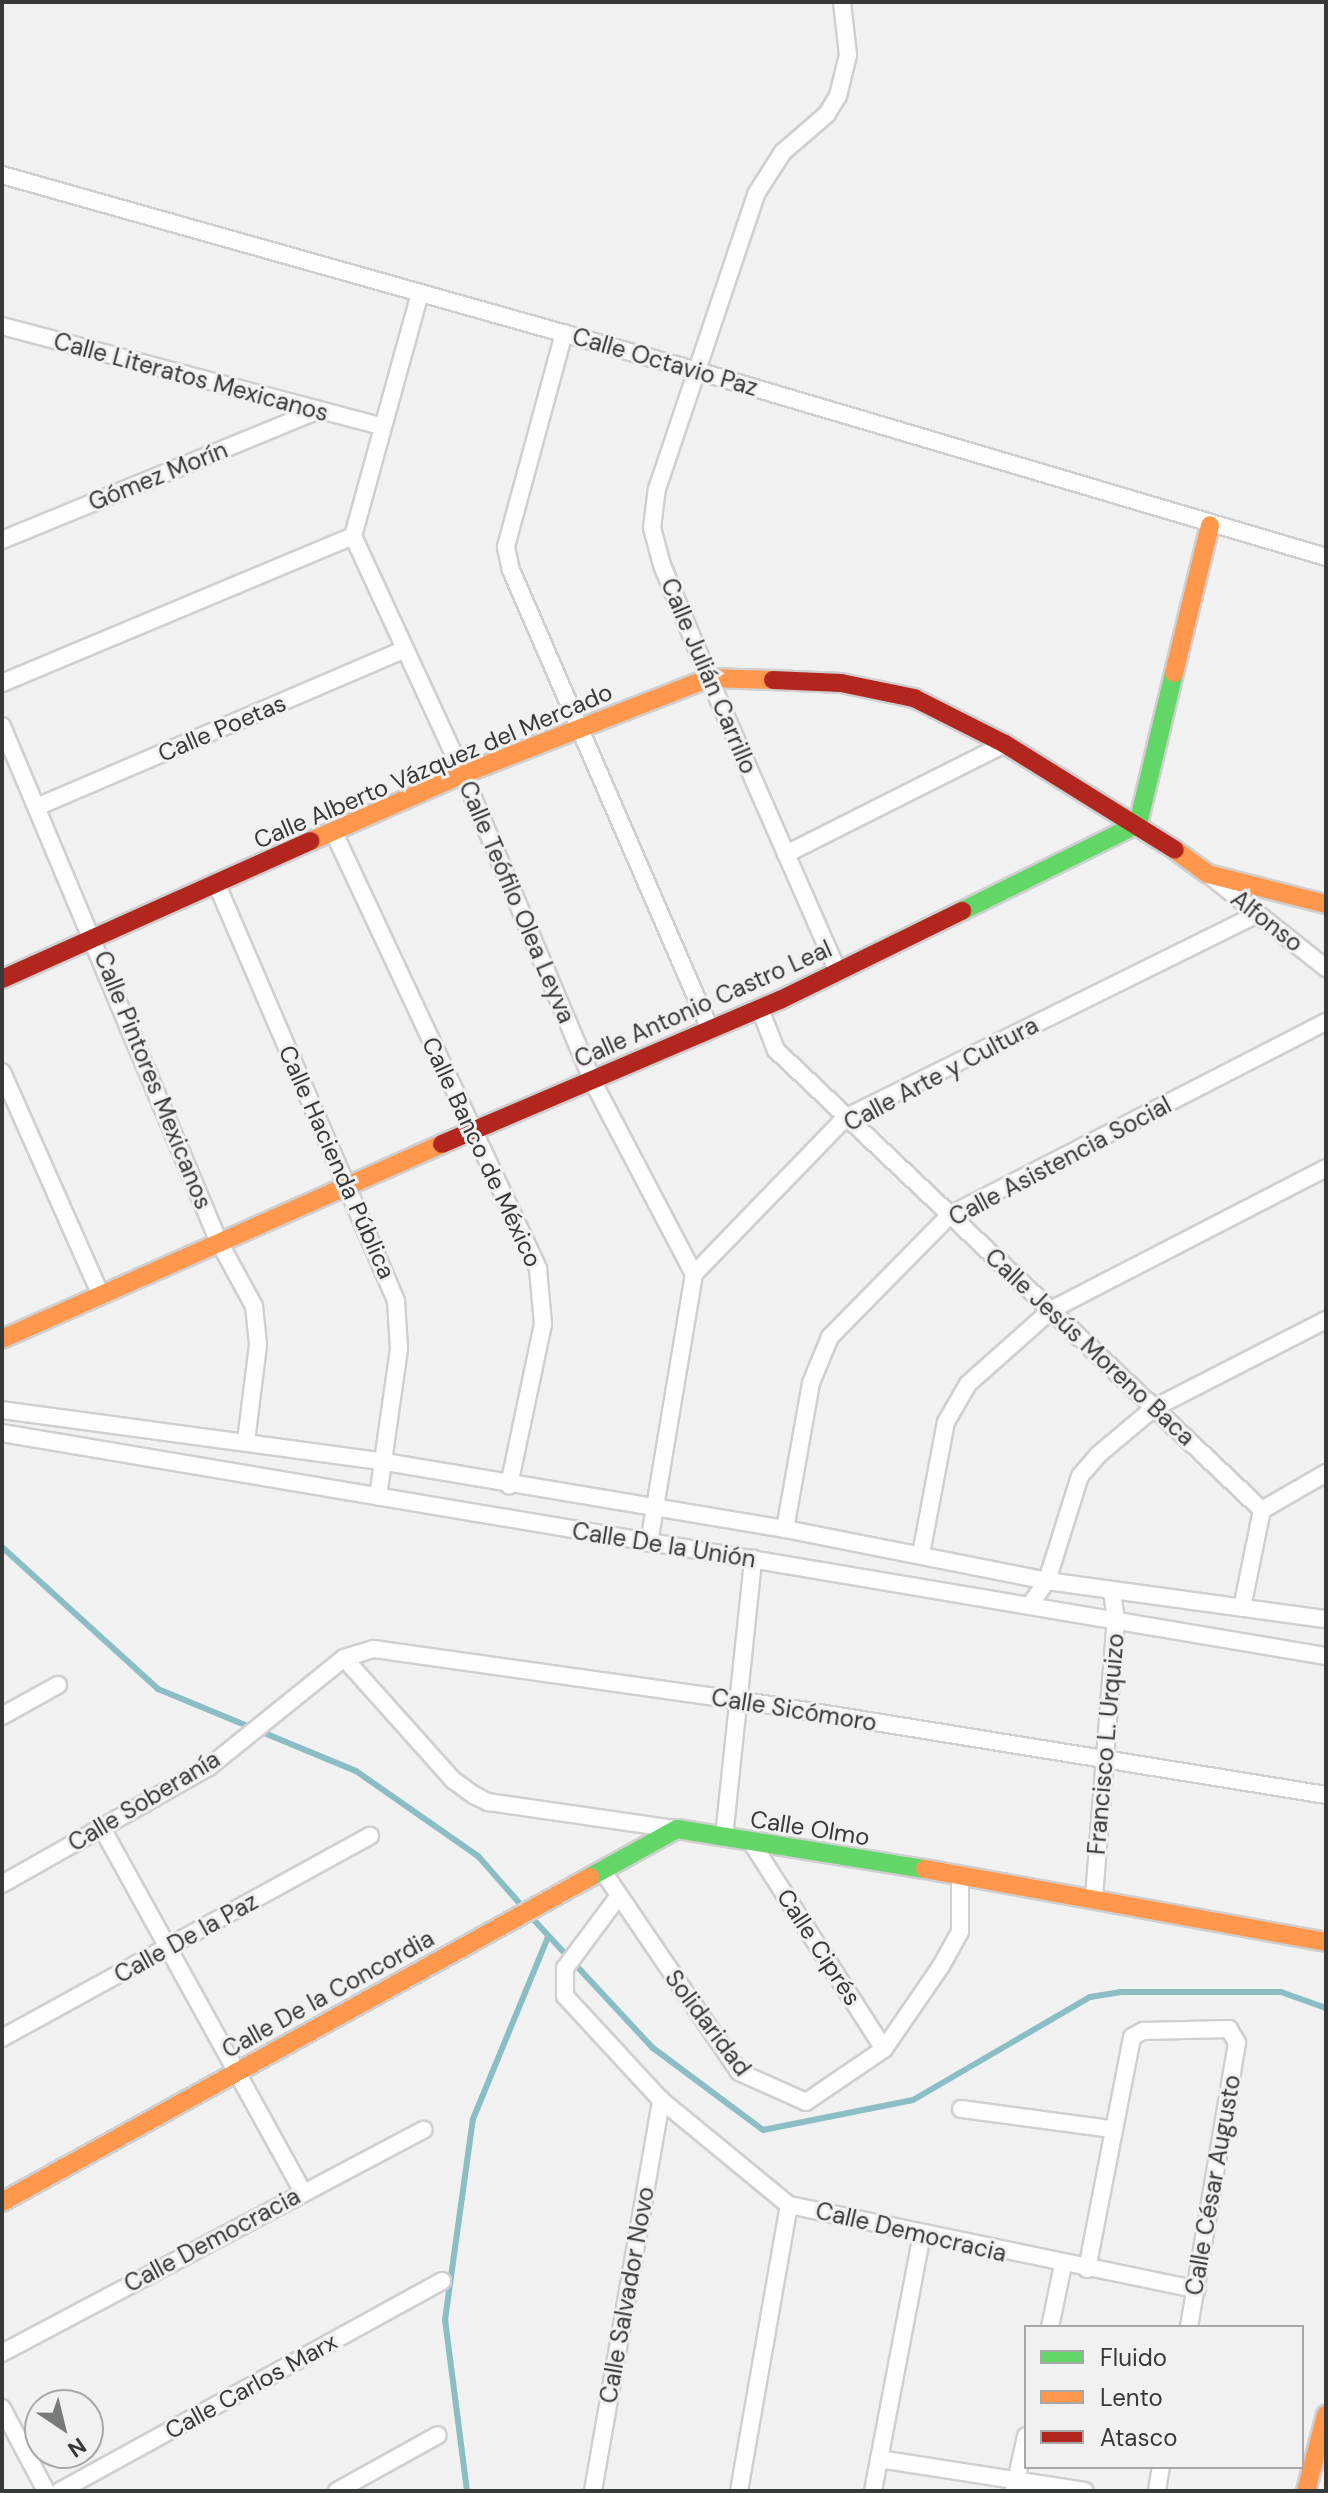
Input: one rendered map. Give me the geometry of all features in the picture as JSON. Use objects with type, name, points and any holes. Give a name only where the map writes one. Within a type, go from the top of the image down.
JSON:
[{"type":"street","name":"Calle Julián Carrillo","points":[[838,972],[709,678],[662,565],[652,528],[657,489],[694,370],[756,194],[783,152],[827,114],[838,96],[848,55],[842,2]]},
{"type":"street","name":"Calle Octavio Paz","points":[[2,175],[694,370],[1326,557]]},
{"type":"street","points":[[2,683],[353,536],[420,293]]},
{"type":"street","name":"Calle Literatos Mexicanos","points":[[2,326],[314,412],[381,426]]},
{"type":"street","points":[[564,333],[506,547],[579,727],[710,1029]]},
{"type":"street","name":"Gómez Morín","points":[[2,540],[314,412]]},
{"type":"street","points":[[1138,824],[1210,525]]},
{"type":"street","name":"Calle Teófilo Olea Leyva","points":[[353,536],[463,774],[592,1080],[694,1274]]},
{"type":"street","name":"Calle Poetas","points":[[39,806],[405,649]]},
{"type":"street","name":"Calle Alberto Vázquez del Mercado","points":[[2,979],[335,835],[463,774],[709,678],[841,683],[897,692],[1005,744],[1138,824],[1208,874],[1326,904]]},
{"type":"street","name":"Calle Pintores Mexicanos","points":[[2,726],[95,938],[218,1240],[248,1290],[258,1325],[246,1441]]},
{"type":"street","points":[[786,854],[1005,744]]},
{"type":"street","name":"Calle Antonio Castro Leal","points":[[2,1339],[218,1240],[346,1189],[760,1009],[1138,824]]},
{"type":"street","name":"Calle Banco de México","points":[[335,835],[538,1269],[545,1299],[509,1485]]},
{"type":"street","name":"Alfonso","points":[[1208,874],[1326,968]]},
{"type":"street","name":"Calle Hacienda Pública","points":[[217,885],[396,1301],[399,1349],[378,1497]]},
{"type":"street","name":"Calle Arte y Cultura","points":[[694,1274],[845,1118],[1257,914]]},
{"type":"street","name":"Calle Jesús Moreno Baca","points":[[760,1009],[776,1050],[1262,1510]]},
{"type":"street","name":"Calle Asistencia Social","points":[[785,1529],[811,1383],[830,1337],[950,1215],[1326,1022]]},
{"type":"street","points":[[2,1072],[101,1295]]},
{"type":"street","points":[[921,1554],[953,1402],[1051,1310],[1326,1168]]},
{"type":"street","points":[[649,1543],[694,1274]]},
{"type":"street","points":[[1030,1605],[1047,1581],[1080,1476],[1154,1408],[1326,1320]]},
{"type":"street","name":"Calle De la Unión","points":[[2,1410],[385,1462],[785,1529],[1047,1581],[1326,1619]]},
{"type":"street","name":"Calle De la Unión","points":[[2,1433],[1326,1656]]},
{"type":"street","points":[[1242,1608],[1262,1510],[1326,1473]]},
{"type":"street","points":[[724,1837],[753,1559]]},
{"type":"street","name":"Francisco L. Urquizo","points":[[1094,1897],[1116,1620],[1112,1591]]},
{"type":"street","name":"Calle Sicómoro","points":[[279,1707],[344,1658],[361,1650],[396,1649],[739,1700],[1326,1795]]},
{"type":"street","name":"Calle Olmo","points":[[344,1658],[453,1780],[488,1802],[677,1829],[753,1845],[1094,1897],[1326,1942]]},
{"type":"street","points":[[2,1716],[58,1685]]},
{"type":"street","name":"Calle Soberanía","points":[[2,1884],[209,1767],[279,1707]]},
{"type":"street","points":[[102,1828],[302,2191]]},
{"type":"street","name":"Calle De la Concordia","points":[[2,2202],[490,1932],[604,1873],[677,1829]]},
{"type":"street","name":"Calle De la Paz","points":[[2,2038],[370,1836]]},
{"type":"street","name":"Calle Ciprés","points":[[753,1845],[884,2049]]},
{"type":"street","name":"Solidaridad","points":[[604,1873],[747,2080],[806,2102],[884,2049],[960,1932],[960,1876]]},
{"type":"street","name":"Calle Democracia","points":[[618,1897],[570,1959],[563,1991],[661,2100],[789,2205],[1063,2265],[1196,2289]]},
{"type":"street","name":"Calle César Augusto","points":[[1110,2129],[1129,2042],[1143,2031],[1225,2027],[1237,2043],[1189,2325]]},
{"type":"street","name":"Calle Salvador Novo","points":[[593,2491],[661,2100]]},
{"type":"street","points":[[961,2109],[1110,2129],[1087,2269]]},
{"type":"street","name":"Calle Democracia","points":[[2,2353],[302,2191],[424,2130]]},
{"type":"street","points":[[739,2491],[789,2205]]},
{"type":"street","points":[[873,2491],[922,2235]]},
{"type":"street","points":[[1050,2325],[1063,2265]]},
{"type":"street","name":"Calle Carlos Marx","points":[[60,2491],[442,2281]]},
{"type":"street","points":[[2,2408],[46,2491]]},
{"type":"street","points":[[1306,2491],[1326,2415]]},
{"type":"street","points":[[337,2491],[438,2435]]},
{"type":"street","points":[[1016,2485],[1024,2446]]},
{"type":"street","points":[[879,2459],[1016,2485],[1085,2491]]},
{"type":"street","points":[[1157,2491],[1161,2469]]},
{"type":"waterway","points":[[2,1547],[158,1689],[356,1771],[478,1856],[522,1906]]},
{"type":"waterway","points":[[532,1918],[653,2048],[763,2130],[913,2100],[1090,1997],[1120,1992],[1281,1992],[1326,2008]]},
{"type":"waterway","points":[[467,2491],[445,2320],[473,2119],[548,1937]]},
{"type":"traffic: fast","points":[[962,911],[1138,824],[1174,673]]},
{"type":"traffic: fast","points":[[590,1877],[677,1829],[925,1869]]},
{"type":"traffic: slow","points":[[1174,673],[1210,525]]},
{"type":"traffic: slow","points":[[311,841],[463,774],[709,678],[773,680]]},
{"type":"traffic: slow","points":[[1175,850],[1208,874],[1326,904]]},
{"type":"traffic: slow","points":[[2,1339],[442,1144]]},
{"type":"traffic: slow","points":[[925,1869],[1326,1942]]},
{"type":"traffic: slow","points":[[2,2202],[590,1877]]},
{"type":"traffic: slow","points":[[1306,2491],[1326,2415]]},
{"type":"traffic: jam","points":[[773,680],[841,683],[914,698],[1005,744],[1175,850]]},
{"type":"traffic: jam","points":[[2,979],[311,841]]},
{"type":"traffic: jam","points":[[442,1144],[780,1000],[962,911]]}]
